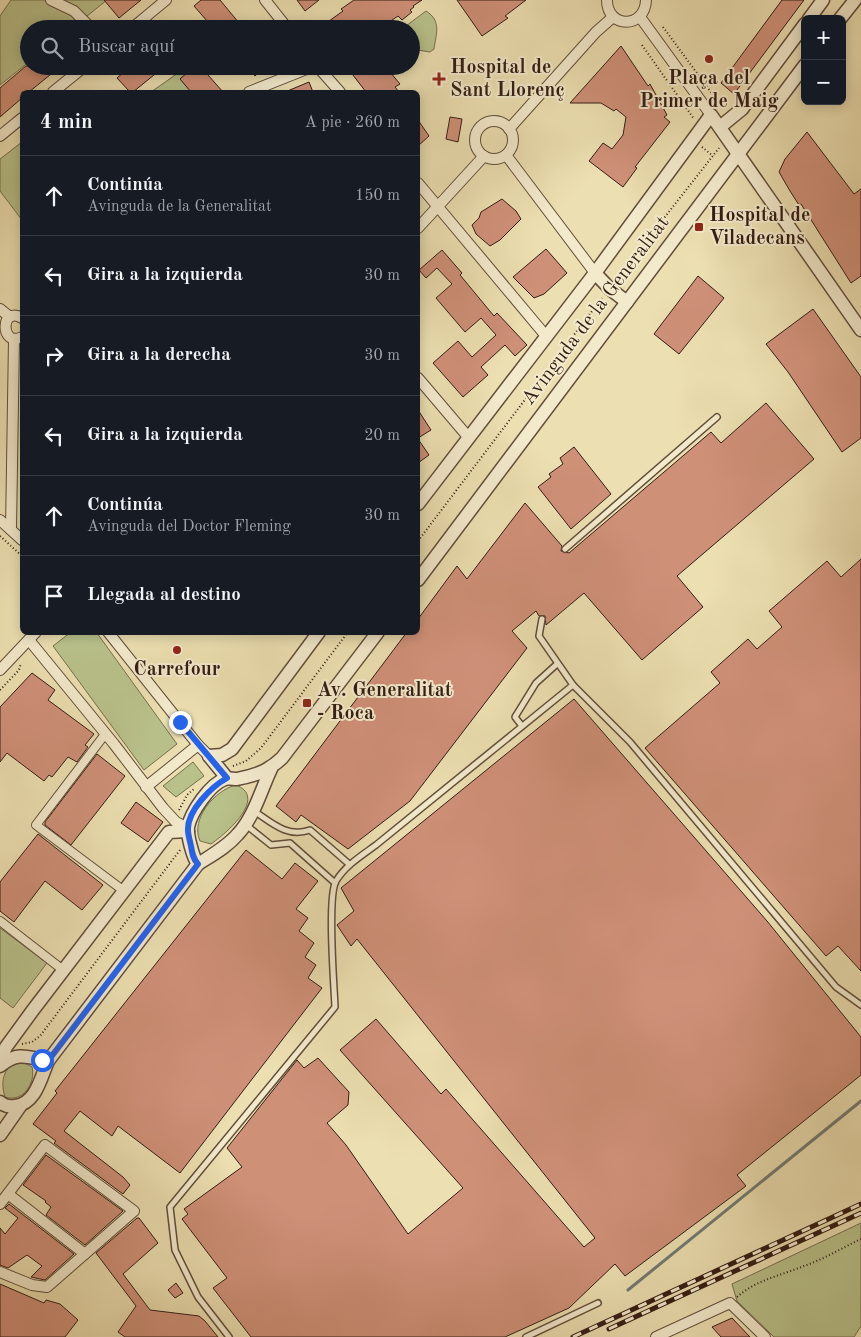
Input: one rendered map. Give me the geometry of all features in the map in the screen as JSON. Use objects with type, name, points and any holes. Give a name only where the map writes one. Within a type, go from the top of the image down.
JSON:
[{"type":"street","points":[[51,0],[74,11],[83,20]]},
{"type":"street","points":[[142,20],[166,0]]},
{"type":"street","points":[[265,0],[281,20]]},
{"type":"street","points":[[607,0],[609,12],[613,17],[623,22],[640,17],[644,12],[646,0]]},
{"type":"street","points":[[812,15],[823,0]]},
{"type":"street","points":[[843,15],[855,0]]},
{"type":"street","points":[[509,129],[596,32],[613,17]]},
{"type":"street","points":[[640,17],[720,127],[738,156],[861,330]]},
{"type":"street","points":[[720,127],[742,109],[801,29]]},
{"type":"street","name":"Avinguda de la Generalitat","points":[[420,577],[801,70]]},
{"type":"street","points":[[55,90],[74,75]]},
{"type":"street","points":[[254,90],[293,75]]},
{"type":"street","points":[[324,75],[338,90]]},
{"type":"street","points":[[420,501],[595,274],[711,115]]},
{"type":"street","points":[[0,136],[20,120]]},
{"type":"street","points":[[497,122],[509,129],[512,136],[512,146],[506,155],[494,159],[484,156],[477,148],[475,141],[478,130],[486,123],[497,122]]},
{"type":"street","points":[[506,155],[595,274],[627,302]]},
{"type":"street","points":[[420,226],[484,156]]},
{"type":"street","points":[[420,185],[546,336]]},
{"type":"street","points":[[0,309],[10,317]]},
{"type":"street","points":[[11,529],[18,338],[7,336],[3,328],[4,323],[10,317],[16,315],[20,317]]},
{"type":"street","points":[[420,380],[469,438]]},
{"type":"street","points":[[0,520],[20,538]]},
{"type":"street","points":[[110,635],[198,745],[227,776],[246,783],[253,793],[253,809]]},
{"type":"street","points":[[209,756],[222,755],[232,749],[317,635]]},
{"type":"street","points":[[0,1135],[37,1088],[48,1061],[198,864],[220,850],[238,835],[253,809],[271,769],[282,758],[376,635]]},
{"type":"street","points":[[0,670],[33,636],[175,827],[189,834],[195,850],[205,855],[220,850]]},
{"type":"street","points":[[106,734],[36,825],[124,891]]},
{"type":"street","points":[[146,787],[198,745]]},
{"type":"street","points":[[198,864],[194,860],[189,834],[191,818],[201,800],[227,776],[253,776],[271,769]]},
{"type":"street","points":[[0,1061],[6,1046],[175,827]]},
{"type":"street","points":[[0,921],[63,970]]},
{"type":"street","points":[[0,1066],[13,1057],[27,1056],[48,1061]]},
{"type":"street","points":[[34,1058],[40,1065],[42,1075]]},
{"type":"street","points":[[0,1135],[2,1122],[1,1103],[21,1106]]},
{"type":"street","points":[[0,1204],[45,1145],[134,1211],[47,1287],[32,1285],[0,1272]]},
{"type":"street","points":[[8,1194],[85,1254]]},
{"type":"street","points":[[656,1337],[730,1303],[765,1337]]},
{"type":"lane","points":[[565,549],[717,417]]},
{"type":"lane","points":[[542,619],[538,636],[572,685],[630,742],[836,987],[861,1005]]},
{"type":"lane","points":[[522,726],[515,717],[536,684],[557,664]]},
{"type":"lane","points":[[229,1337],[198,1297],[175,1250],[170,1207],[335,1007],[331,919],[335,883],[349,864],[376,845],[572,685]]},
{"type":"lane","points":[[253,809],[280,829],[300,834],[310,830],[349,864]]},
{"type":"lane","points":[[245,824],[271,845],[290,843],[335,883]]},
{"type":"lane","points":[[526,1337],[598,1303]]},
{"type":"path","points":[[663,27],[720,104],[728,105],[732,101],[742,109]]},
{"type":"path","points":[[642,45],[695,120]]},
{"type":"path","name":"Avinguda de la Generalitat","points":[[622,272],[713,156],[693,139]]},
{"type":"path","name":"Avinguda de la Generalitat","points":[[420,538],[599,302]]},
{"type":"path","points":[[0,536],[20,554]]},
{"type":"path","points":[[227,776],[236,766],[246,761],[261,748],[346,635]]},
{"type":"path","points":[[6,1046],[32,1042],[40,1036],[172,862],[180,849],[175,827],[178,812],[187,795],[200,783]]},
{"type":"path","points":[[730,1303],[743,1292],[765,1280],[806,1266],[861,1239]]},
{"type":"green space","points":[[11,0],[107,0],[82,20],[20,20],[20,69],[0,85],[0,16]]},
{"type":"green space","points":[[426,11],[436,23],[437,33],[434,49],[430,52],[420,50],[420,20],[414,20]]},
{"type":"green space","points":[[175,75],[201,75],[215,90],[154,90]]},
{"type":"green space","points":[[20,144],[20,217],[0,191],[0,159]]},
{"type":"green space","points":[[67,635],[98,635],[177,744],[144,770],[53,646]]},
{"type":"green space","points":[[193,762],[204,776],[176,797],[163,786]]},
{"type":"green space","points":[[236,785],[245,791],[248,798],[241,816],[225,833],[211,844],[200,841],[198,824],[206,807],[220,793]]},
{"type":"green space","points":[[0,928],[47,963],[13,1008],[0,998]]},
{"type":"green space","points":[[23,1062],[32,1067],[33,1073],[30,1085],[23,1094],[17,1097],[5,1097],[3,1079],[7,1070],[16,1063]]},
{"type":"green space","points":[[861,1223],[861,1326],[854,1337],[774,1337],[737,1301],[732,1284]]},
{"type":"building","points":[[104,0],[141,0],[119,18]]},
{"type":"building","points":[[201,0],[220,0],[237,20],[206,20],[194,6]]},
{"type":"building","points":[[297,0],[319,0],[305,11]]},
{"type":"building","points":[[354,0],[422,0],[413,6],[410,10],[412,12],[402,20],[398,16],[392,20],[330,20],[343,11],[341,9]]},
{"type":"building","points":[[457,0],[526,0],[505,16],[508,18],[482,36]]},
{"type":"building","points":[[782,0],[804,0],[734,94],[721,83]]},
{"type":"building","points":[[621,46],[648,86],[650,84],[667,115],[664,117],[670,122],[635,167],[637,168],[623,187],[589,161],[603,143],[612,149],[623,135],[626,117],[616,109],[614,111],[601,103],[570,103]]},
{"type":"building","points":[[20,71],[20,75],[50,75],[31,90],[20,90],[20,100],[0,117],[0,88]]},
{"type":"building","points":[[120,75],[154,75],[135,90],[128,90],[117,78]]},
{"type":"building","points":[[185,75],[208,75],[221,90],[189,90],[180,79]]},
{"type":"building","points":[[353,75],[392,75],[400,84],[395,87],[397,90],[364,90]]},
{"type":"building","points":[[309,82],[312,90],[290,90]]},
{"type":"building","points":[[450,117],[462,119],[458,142],[446,139]]},
{"type":"building","points":[[420,123],[429,136],[420,144]]},
{"type":"building","points":[[807,132],[854,194],[861,189],[861,276],[851,283],[779,172],[785,159]]},
{"type":"building","points":[[502,199],[516,211],[521,219],[500,240],[490,246],[476,234],[472,225],[479,218],[481,212]]},
{"type":"building","points":[[546,249],[567,273],[544,294],[534,298],[513,277]]},
{"type":"building","points":[[442,250],[494,316],[497,313],[527,345],[515,356],[505,345],[481,367],[488,375],[463,397],[433,363],[458,341],[472,357],[496,335],[481,318],[465,332],[436,298],[452,284],[437,268],[426,278],[420,269]]},
{"type":"building","points":[[698,276],[724,298],[679,354],[654,334]]},
{"type":"building","points":[[813,309],[861,377],[861,438],[842,452],[788,372],[766,344]]},
{"type":"building","points":[[766,403],[814,459],[677,576],[703,607],[642,660],[584,593],[546,625],[545,616],[539,616],[536,611],[512,631],[527,648],[410,801],[348,849],[301,815],[296,822],[276,806],[405,635],[420,635],[420,616],[457,566],[467,579],[525,503],[562,546],[561,551],[569,553],[711,432],[721,443]]},
{"type":"building","points":[[420,413],[431,430],[420,437]]},
{"type":"building","points":[[420,442],[429,455],[420,462]]},
{"type":"building","points":[[574,447],[611,494],[571,529],[538,487],[551,477],[549,474],[563,464],[560,458]]},
{"type":"building","points":[[861,559],[861,971],[838,946],[826,956],[645,748],[720,683],[711,672],[748,639],[757,649],[782,627],[769,611],[827,561],[841,577]]},
{"type":"building","points":[[32,673],[55,690],[48,700],[94,734],[85,745],[88,747],[77,762],[68,757],[52,777],[49,775],[44,781],[7,753],[0,762],[0,707]]},
{"type":"building","points":[[574,699],[767,921],[861,1037],[861,1075],[737,1175],[746,1186],[625,1276],[615,1264],[569,1308],[505,1337],[251,1337],[213,1288],[227,1278],[182,1219],[188,1214],[184,1209],[242,1167],[227,1148],[297,1060],[304,1068],[318,1058],[349,1092],[348,1105],[327,1123],[346,1145],[408,1234],[463,1188],[340,1050],[376,1019],[441,1094],[446,1089],[584,1247],[595,1238],[357,939],[351,946],[337,925],[354,911],[341,888]]},
{"type":"building","points":[[97,754],[125,776],[71,845],[45,825],[45,822]]},
{"type":"building","points":[[136,802],[163,822],[148,842],[121,823]]},
{"type":"building","points":[[38,834],[103,885],[82,910],[45,881],[14,922],[0,911],[0,882]]},
{"type":"building","points":[[246,850],[282,879],[295,863],[318,881],[296,909],[308,918],[299,931],[314,943],[305,957],[316,965],[308,978],[322,988],[180,1173],[118,1126],[112,1136],[80,1111],[64,1131],[123,1177],[130,1185],[123,1194],[54,1143],[56,1141],[33,1124],[57,1093],[55,1091]]},
{"type":"building","points":[[46,1155],[123,1211],[85,1245],[46,1215],[51,1207],[46,1201],[23,1185]]},
{"type":"building","points":[[9,1204],[74,1254],[45,1280],[31,1277],[42,1266],[27,1255],[8,1268],[0,1265],[0,1228],[5,1234],[18,1218],[5,1208]]},
{"type":"building","points":[[139,1218],[158,1243],[123,1274],[150,1310],[199,1316],[218,1337],[125,1337],[118,1332],[136,1306],[96,1253]]},
{"type":"building","points":[[176,1283],[183,1293],[175,1298],[168,1290]]},
{"type":"building","points":[[0,1284],[44,1303],[46,1300],[60,1304],[78,1320],[65,1337],[0,1337]]},
{"type":"building","points":[[732,1318],[750,1337],[721,1337],[712,1327]]},
{"type":"waterway","points":[[628,1290],[861,1101]]},
{"type":"railway","points":[[573,1337],[861,1204]]},
{"type":"railway","points":[[609,1329],[861,1213]]},
{"type":"place","name":"Plaça del Primer de Maig","points":[[709,59]]},
{"type":"place","name":"Hospital de Sant Llorenç","points":[[439,79]]},
{"type":"place","name":"Hospital de Viladecans","points":[[699,227]]},
{"type":"place","name":"Carrefour","points":[[177,650]]},
{"type":"place","name":"Av. Generalitat - Roca","points":[[307,703]]},
{"type":"route","points":[[42,1060],[48,1061],[198,864],[194,860],[188,831],[191,818],[201,800],[218,783],[227,778],[180,722]]}]
